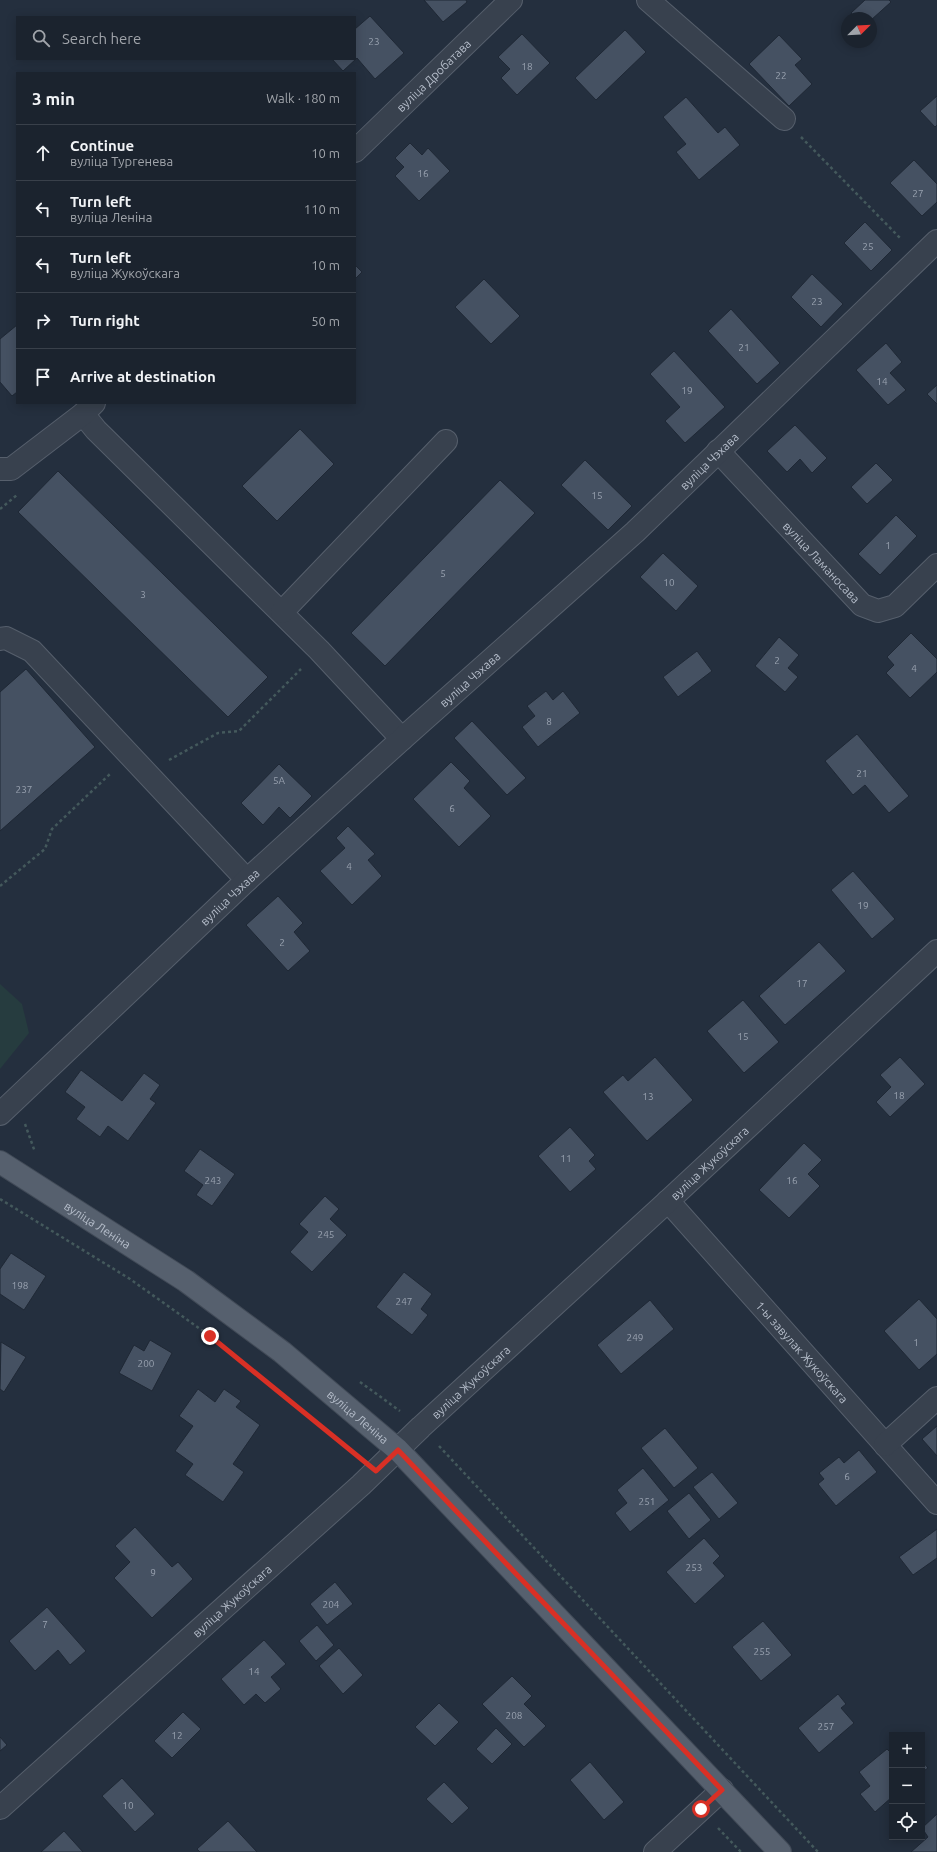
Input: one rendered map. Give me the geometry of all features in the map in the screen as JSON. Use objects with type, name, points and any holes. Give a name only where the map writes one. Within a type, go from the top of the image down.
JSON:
[{"type":"main road","name":"вуліца Леніна","points":[[0,1162],[186,1281],[282,1352],[398,1450],[780,1852]]},
{"type":"street","name":"вуліца Дробатава","points":[[356,150],[511,0]]},
{"type":"street","points":[[648,0],[784,119]]},
{"type":"street","name":"вуліца Чэхава","points":[[0,1114],[247,880],[402,739],[635,532],[937,241]]},
{"type":"street","points":[[0,469],[11,469],[89,409],[96,430],[282,612],[402,739]]},
{"type":"street","points":[[282,612],[446,441]]},
{"type":"street","name":"вуліца Ламаносава","points":[[718,451],[862,605],[878,611],[895,606],[937,565]]},
{"type":"street","points":[[0,639],[6,638],[32,651],[247,880]]},
{"type":"street","name":"вуліца Жукоўскага","points":[[0,1808],[376,1471],[937,951]]},
{"type":"street","name":"1-ы завулак Жукоўскага","points":[[668,1201],[937,1503]]},
{"type":"street","points":[[885,1445],[937,1398]]},
{"type":"street","points":[[655,1852],[722,1790]]},
{"type":"path","points":[[784,119],[919,258]]},
{"type":"path","points":[[0,1199],[130,1279],[210,1336],[376,1471]]},
{"type":"green space","points":[[0,984],[22,1004],[29,1033],[0,1069]]},
{"type":"building","points":[[424,0],[466,0],[467,2],[443,22]]},
{"type":"building","points":[[865,0],[889,0],[891,2],[877,15],[877,12],[852,12]]},
{"type":"building","points":[[370,16],[404,53],[375,79],[357,58],[356,59],[356,28]]},
{"type":"building","points":[[625,30],[646,52],[596,100],[575,78]]},
{"type":"building","points":[[522,34],[550,63],[517,95],[501,78],[510,69],[498,57]]},
{"type":"building","points":[[779,35],[802,59],[795,65],[812,84],[789,106],[749,64]]},
{"type":"building","points":[[333,60],[355,60],[343,71]]},
{"type":"building","points":[[937,96],[937,125],[935,127],[920,111]]},
{"type":"building","points":[[686,97],[718,133],[725,127],[740,145],[699,180],[676,152],[686,144],[663,117]]},
{"type":"building","points":[[410,143],[422,155],[428,148],[450,171],[419,201],[395,176],[404,167],[395,158]]},
{"type":"building","points":[[914,160],[937,184],[937,202],[922,216],[890,183]]},
{"type":"building","points":[[865,222],[892,250],[871,271],[844,243]]},
{"type":"building","points":[[356,266],[362,272],[356,278]]},
{"type":"building","points":[[812,274],[843,304],[821,327],[791,297]]},
{"type":"building","points":[[484,279],[520,316],[491,344],[455,307]]},
{"type":"building","points":[[731,309],[780,363],[757,384],[708,331]]},
{"type":"building","points":[[16,326],[16,393],[12,396],[0,382],[0,339]]},
{"type":"building","points":[[886,343],[902,362],[890,373],[906,390],[888,405],[856,370]]},
{"type":"building","points":[[674,351],[725,407],[685,443],[665,421],[680,407],[650,374]]},
{"type":"building","points":[[937,385],[937,404],[927,394]]},
{"type":"building","points":[[795,425],[827,458],[812,473],[800,459],[787,472],[767,451]]},
{"type":"building","points":[[300,429],[334,464],[277,521],[242,486]]},
{"type":"building","points":[[585,460],[632,506],[608,530],[561,485]]},
{"type":"building","points":[[876,463],[893,480],[867,504],[851,487]]},
{"type":"building","points":[[58,471],[268,677],[228,717],[18,512]]},
{"type":"building","points":[[500,480],[535,513],[385,666],[351,633]]},
{"type":"building","points":[[896,515],[917,536],[880,575],[858,554]]},
{"type":"building","points":[[663,553],[698,586],[676,611],[640,577]]},
{"type":"building","points":[[911,633],[937,659],[937,672],[910,698],[886,673],[894,665],[887,657]]},
{"type":"building","points":[[779,637],[799,655],[788,668],[798,677],[785,692],[755,666]]},
{"type":"building","points":[[697,651],[712,671],[678,697],[663,677]]},
{"type":"building","points":[[26,669],[95,747],[0,831],[0,692]]},
{"type":"building","points":[[546,691],[553,700],[563,691],[580,713],[538,747],[522,727],[535,716],[527,706]]},
{"type":"building","points":[[472,721],[526,778],[507,795],[454,738]]},
{"type":"building","points":[[857,734],[909,796],[889,813],[865,785],[853,795],[825,761]]},
{"type":"building","points":[[451,762],[470,781],[464,788],[491,816],[459,847],[413,799]]},
{"type":"building","points":[[279,764],[312,796],[290,818],[279,807],[263,825],[241,803]]},
{"type":"building","points":[[348,826],[375,854],[368,860],[382,876],[352,905],[320,871],[345,848],[336,838]]},
{"type":"building","points":[[853,871],[895,919],[872,939],[831,890]]},
{"type":"building","points":[[278,896],[303,923],[294,932],[310,951],[288,971],[246,925]]},
{"type":"building","points":[[819,942],[846,971],[785,1025],[759,996]]},
{"type":"building","points":[[743,1000],[779,1042],[744,1073],[707,1031]]},
{"type":"building","points":[[655,1057],[693,1100],[647,1141],[603,1092],[623,1075],[628,1081]]},
{"type":"building","points":[[900,1057],[925,1084],[890,1117],[876,1102],[891,1087],[880,1075]]},
{"type":"building","points":[[81,1070],[122,1101],[144,1073],[160,1085],[150,1099],[156,1103],[128,1141],[108,1126],[100,1137],[76,1119],[85,1107],[65,1092]]},
{"type":"building","points":[[570,1127],[595,1155],[589,1161],[596,1169],[570,1192],[538,1156]]},
{"type":"building","points":[[804,1143],[822,1160],[808,1174],[820,1186],[789,1218],[759,1190]]},
{"type":"building","points":[[200,1149],[235,1174],[212,1206],[196,1195],[203,1185],[184,1171]]},
{"type":"building","points":[[325,1196],[339,1209],[330,1219],[347,1235],[312,1272],[290,1252],[308,1232],[299,1224]]},
{"type":"building","points":[[11,1253],[46,1276],[24,1310],[0,1294],[0,1269]]},
{"type":"building","points":[[404,1272],[432,1294],[421,1309],[428,1315],[412,1335],[376,1307]]},
{"type":"building","points":[[919,1299],[937,1319],[937,1354],[919,1370],[884,1331]]},
{"type":"building","points":[[650,1300],[674,1329],[621,1374],[597,1345]]},
{"type":"building","points":[[150,1340],[172,1353],[152,1391],[119,1373],[134,1345],[144,1351]]},
{"type":"building","points":[[1,1342],[26,1357],[4,1392],[0,1389]]},
{"type":"building","points":[[198,1389],[215,1402],[224,1389],[241,1401],[236,1407],[260,1425],[233,1464],[244,1472],[223,1502],[185,1475],[193,1464],[175,1451],[193,1426],[179,1416]]},
{"type":"building","points":[[937,1426],[937,1456],[922,1439]]},
{"type":"building","points":[[665,1428],[698,1468],[674,1488],[641,1448]]},
{"type":"building","points":[[859,1450],[877,1472],[836,1506],[818,1484],[824,1479],[819,1473],[839,1457],[844,1463]]},
{"type":"building","points":[[643,1468],[669,1500],[630,1532],[615,1513],[627,1503],[617,1490]]},
{"type":"building","points":[[712,1472],[738,1503],[719,1519],[693,1487]]},
{"type":"building","points":[[689,1493],[711,1520],[689,1539],[667,1511]]},
{"type":"building","points":[[135,1527],[172,1567],[178,1562],[193,1579],[152,1618],[114,1578],[130,1562],[115,1546]]},
{"type":"building","points":[[937,1529],[937,1558],[913,1575],[899,1557]]},
{"type":"building","points":[[704,1538],[720,1556],[713,1563],[725,1576],[695,1604],[666,1572]]},
{"type":"building","points":[[335,1582],[353,1604],[327,1625],[310,1604]]},
{"type":"building","points":[[47,1607],[86,1651],[70,1665],[58,1650],[35,1671],[9,1641]]},
{"type":"building","points":[[763,1621],[792,1655],[761,1681],[732,1647]]},
{"type":"building","points":[[317,1625],[334,1645],[316,1661],[299,1641]]},
{"type":"building","points":[[264,1640],[286,1664],[271,1677],[281,1689],[265,1703],[256,1694],[244,1705],[221,1679]]},
{"type":"building","points":[[339,1648],[363,1675],[343,1694],[319,1666]]},
{"type":"building","points":[[512,1676],[532,1696],[524,1704],[546,1726],[524,1747],[482,1704]]},
{"type":"building","points":[[838,1694],[846,1704],[841,1708],[854,1723],[819,1753],[798,1728]]},
{"type":"building","points":[[439,1703],[459,1722],[435,1746],[415,1727]]},
{"type":"building","points":[[183,1712],[201,1729],[172,1758],[154,1741]]},
{"type":"building","points":[[496,1728],[512,1744],[492,1764],[476,1749]]},
{"type":"building","points":[[0,1737],[7,1745],[0,1751]]},
{"type":"building","points":[[887,1749],[889,1751],[889,1800],[875,1812],[860,1794],[870,1786],[859,1772]]},
{"type":"building","points":[[590,1762],[624,1802],[604,1820],[570,1780]]},
{"type":"building","points":[[122,1778],[155,1814],[135,1832],[102,1796]]},
{"type":"building","points":[[444,1782],[469,1808],[452,1824],[426,1799]]},
{"type":"building","points":[[937,1814],[937,1852],[911,1852],[928,1837],[925,1832],[925,1825]]},
{"type":"building","points":[[228,1821],[257,1852],[200,1852],[197,1849]]},
{"type":"building","points":[[64,1831],[83,1852],[41,1852]]},
{"type":"route","points":[[210,1336],[376,1471],[398,1450],[722,1790],[701,1809]]}]
